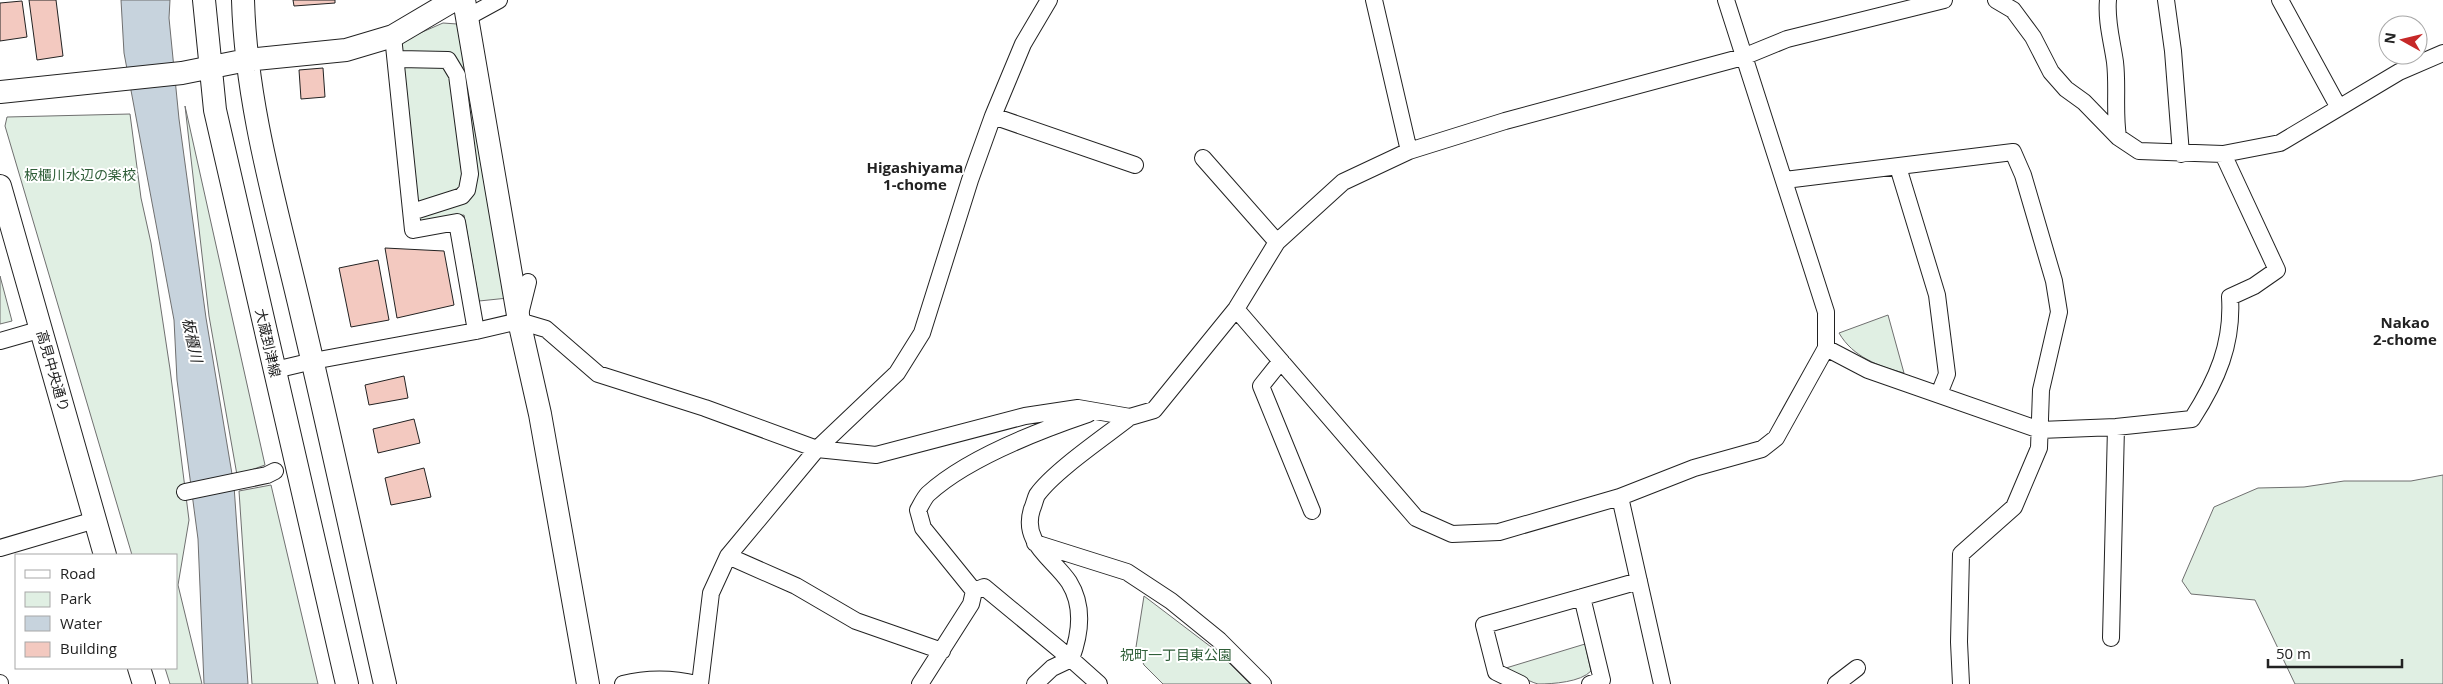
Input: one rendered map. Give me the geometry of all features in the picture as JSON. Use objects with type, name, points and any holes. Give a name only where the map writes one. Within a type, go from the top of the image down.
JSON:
[{"type":"street","name":"大蔵到津線","points":[[204,0],[209,68],[215,110],[346,684]]},
{"type":"street","points":[[243,0],[247,60],[258,128],[385,684]]},
{"type":"street","points":[[0,92],[182,73],[247,60],[346,50],[393,36],[462,6],[499,0]]},
{"type":"street","points":[[700,684],[711,592],[728,556],[817,449],[896,373],[922,333],[970,180],[993,116],[1023,44],[1048,0]]},
{"type":"street","points":[[1374,0],[1409,150]]},
{"type":"street","points":[[1236,309],[1416,518],[1452,534],[1499,532],[1620,497],[1694,468],[1762,448],[1776,438],[1826,348],[1826,312],[1726,0]]},
{"type":"street","points":[[1035,684],[1052,668],[1071,659],[1079,637],[1079,610],[1070,583],[1035,543],[1029,520],[1037,495],[1063,469],[1130,417],[1154,410],[1236,309],[1277,242],[1343,182],[1409,150],[1523,116],[1743,57],[1787,39],[1944,0]]},
{"type":"street","points":[[1996,0],[2016,5],[2051,72],[2118,137],[2139,151],[2223,154],[2280,143],[2399,72],[2443,53]]},
{"type":"street","points":[[2108,0],[2107,13],[2115,64],[2115,112],[2118,137]]},
{"type":"street","points":[[2166,0],[2174,51],[2181,154]]},
{"type":"street","points":[[2280,0],[2339,108]]},
{"type":"street","points":[[462,6],[519,321],[542,423],[588,684]]},
{"type":"street","points":[[393,36],[413,230],[457,222],[476,331]]},
{"type":"street","points":[[399,59],[462,55]]},
{"type":"street","points":[[414,211],[462,196],[466,190],[470,174],[457,75],[448,60],[437,58]]},
{"type":"street","points":[[993,116],[1136,165]]},
{"type":"street","points":[[1785,180],[2013,152],[2024,175],[2054,282],[2059,312],[2041,390],[2039,448],[2014,507],[1961,554],[1959,642],[1961,684]]},
{"type":"street","points":[[1826,348],[1868,370],[2040,430],[2116,427],[2192,419],[2208,395],[2225,354],[2232,322],[2230,297],[2254,286],[2277,270],[2223,154]]},
{"type":"street","points":[[1203,158],[1277,242]]},
{"type":"street","points":[[1898,167],[1937,295],[1947,374],[1939,394]]},
{"type":"street","name":"高見中央通り","points":[[0,186],[106,554]]},
{"type":"street","points":[[519,321],[528,282]]},
{"type":"street","points":[[274,370],[519,321],[546,329],[598,374],[705,408],[817,449],[876,455],[1025,416],[1078,408],[1130,417]]},
{"type":"street","points":[[0,341],[42,329]]},
{"type":"street","points":[[1281,361],[1261,386],[1312,511]]},
{"type":"street","points":[[974,591],[922,528],[918,510],[927,496],[955,474],[997,452],[1054,426],[1095,411]]},
{"type":"street","points":[[2111,638],[2116,427]]},
{"type":"street","points":[[185,492],[271,473]]},
{"type":"street","points":[[1620,497],[1662,684]]},
{"type":"street","points":[[0,548],[95,520]]},
{"type":"street","points":[[1035,543],[1127,572],[1171,601],[1219,640],[1263,684]]},
{"type":"street","points":[[728,556],[796,586],[856,621],[942,651]]},
{"type":"street","points":[[1521,684],[1496,672],[1484,625],[1639,581]]},
{"type":"street","points":[[974,591],[984,587],[1099,684]]},
{"type":"street","points":[[920,684],[971,604],[974,591]]},
{"type":"street","points":[[1582,597],[1602,680],[1590,684]]},
{"type":"street","points":[[1836,684],[1857,668]]},
{"type":"street","points":[[139,669],[144,684]]},
{"type":"street","points":[[623,684],[657,680],[682,680],[696,684]]},
{"type":"green space","points":[[443,23],[457,24],[508,298],[479,301],[464,215],[416,225],[397,43]]},
{"type":"green space","points":[[185,106],[265,465],[237,475],[209,316]]},
{"type":"green space","name":"板櫃川水辺の楽校","points":[[130,114],[141,198],[151,243],[170,369],[189,520],[178,585],[178,554],[132,554],[5,126],[7,117]]},
{"type":"green space","points":[[0,276],[12,321],[0,324]]},
{"type":"green space","points":[[1888,315],[1904,373],[1867,359],[1851,348],[1839,333]]},
{"type":"green space","points":[[2443,475],[2443,684],[2295,684],[2255,600],[2191,594],[2182,581],[2214,507],[2258,488],[2304,487],[2344,481],[2411,481]]},
{"type":"green space","points":[[271,485],[318,684],[252,684],[239,491]]},
{"type":"green space","name":"板櫃川水辺の楽校","points":[[178,585],[202,684],[170,684],[165,669],[178,669]]},
{"type":"green space","name":"祝町一丁目東公園","points":[[1144,596],[1219,653],[1250,684],[1163,684],[1144,665],[1136,647]]},
{"type":"green space","points":[[1585,644],[1591,671],[1581,678],[1559,683],[1538,684],[1506,668]]},
{"type":"water","name":"板櫃川","points":[[121,0],[170,0],[169,18],[179,119],[206,318],[234,486],[248,684],[204,684],[198,539],[177,380],[174,320],[124,53]]},
{"type":"building","points":[[29,0],[56,0],[63,56],[37,60]]},
{"type":"building","points":[[293,0],[335,0],[335,3],[294,6]]},
{"type":"building","points":[[22,1],[27,37],[0,41],[0,3]]},
{"type":"building","points":[[323,68],[325,97],[301,99],[299,70]]},
{"type":"building","points":[[385,248],[444,251],[454,305],[397,318]]},
{"type":"building","points":[[378,260],[389,320],[351,327],[339,268]]},
{"type":"building","points":[[404,376],[408,398],[369,405],[365,385]]},
{"type":"building","points":[[414,419],[420,443],[378,453],[373,429]]},
{"type":"building","points":[[424,468],[431,497],[391,505],[385,478]]},
{"type":"district","name":"Higashiyama 1-chome","points":[[915,176]]},
{"type":"district","name":"Nakao 2-chome","points":[[2405,332]]}]
